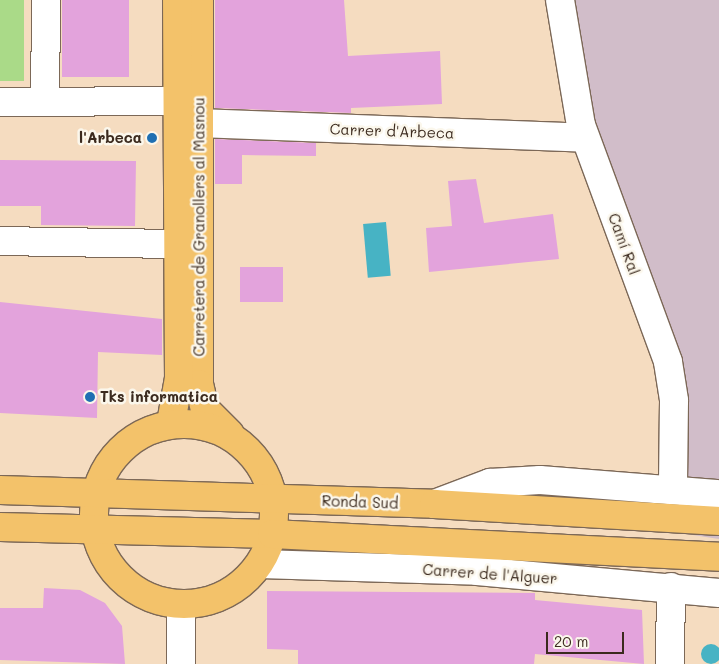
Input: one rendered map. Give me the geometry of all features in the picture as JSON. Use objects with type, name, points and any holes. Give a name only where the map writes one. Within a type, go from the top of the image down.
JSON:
[{"type":"main road","name":"Carretera de Granollers al Masnou","points":[[171,423],[180,378],[176,0]]},
{"type":"main road","name":"Carretera de Granollers al Masnou","points":[[199,0],[199,384],[205,408],[263,469],[274,499]]},
{"type":"main road","points":[[236,440],[204,426],[171,423],[125,446],[108,465],[96,492],[95,529],[113,570],[130,586],[146,596],[181,604],[209,600],[231,591],[260,564],[272,534],[274,499]]},
{"type":"main road","name":"Ronda Sud","points":[[0,490],[434,504],[719,521]]},
{"type":"main road","points":[[0,527],[272,534],[719,557]]},
{"type":"street","points":[[45,101],[46,0]]},
{"type":"street","name":"Camí Ral","points":[[560,0],[585,138],[668,362],[674,402],[673,489]]},
{"type":"street","points":[[0,102],[177,101]]},
{"type":"street","name":"Carrer d'Arbeca","points":[[199,123],[585,138]]},
{"type":"street","points":[[0,241],[178,244]]},
{"type":"street","points":[[434,504],[490,484],[540,480],[719,494]]},
{"type":"street","name":"Carrer de l'Alguer","points":[[260,564],[477,571],[719,592]]},
{"type":"street","points":[[670,664],[671,587]]},
{"type":"street","points":[[181,604],[181,664]]},
{"type":"shaded area","points":[[555,0],[719,0],[719,539],[673,532],[669,403]]},
{"type":"green space","points":[[0,0],[24,0],[24,81],[0,81]]},
{"type":"water","points":[[386,222],[391,276],[368,278],[363,224]]},
{"type":"water","points":[[707,644],[715,644],[721,650],[721,658],[715,664],[707,664],[701,658],[701,650]]},
{"type":"building","points":[[62,0],[129,0],[129,77],[62,77]]},
{"type":"building","points":[[215,0],[344,0],[348,56],[440,51],[442,104],[351,108],[351,113],[215,108]]},
{"type":"building","points":[[215,139],[316,143],[316,156],[242,155],[242,184],[215,184]]},
{"type":"building","points":[[0,160],[136,161],[135,226],[41,225],[41,206],[0,206]]},
{"type":"building","points":[[476,179],[484,223],[553,214],[559,259],[429,272],[426,228],[452,226],[448,181]]},
{"type":"building","points":[[240,267],[283,267],[283,302],[240,302]]},
{"type":"building","points":[[0,302],[162,319],[162,355],[98,352],[97,418],[0,413]]},
{"type":"building","points":[[44,588],[80,590],[105,603],[122,626],[125,664],[0,660],[0,608],[43,608]]},
{"type":"building","points":[[267,591],[535,593],[535,600],[642,610],[644,664],[535,654],[534,664],[298,664],[298,650],[267,649]]},
{"type":"place","name":"l'Arbeca","points":[[152,138]]},
{"type":"place","name":"Tks informatica","points":[[90,397]]}]
